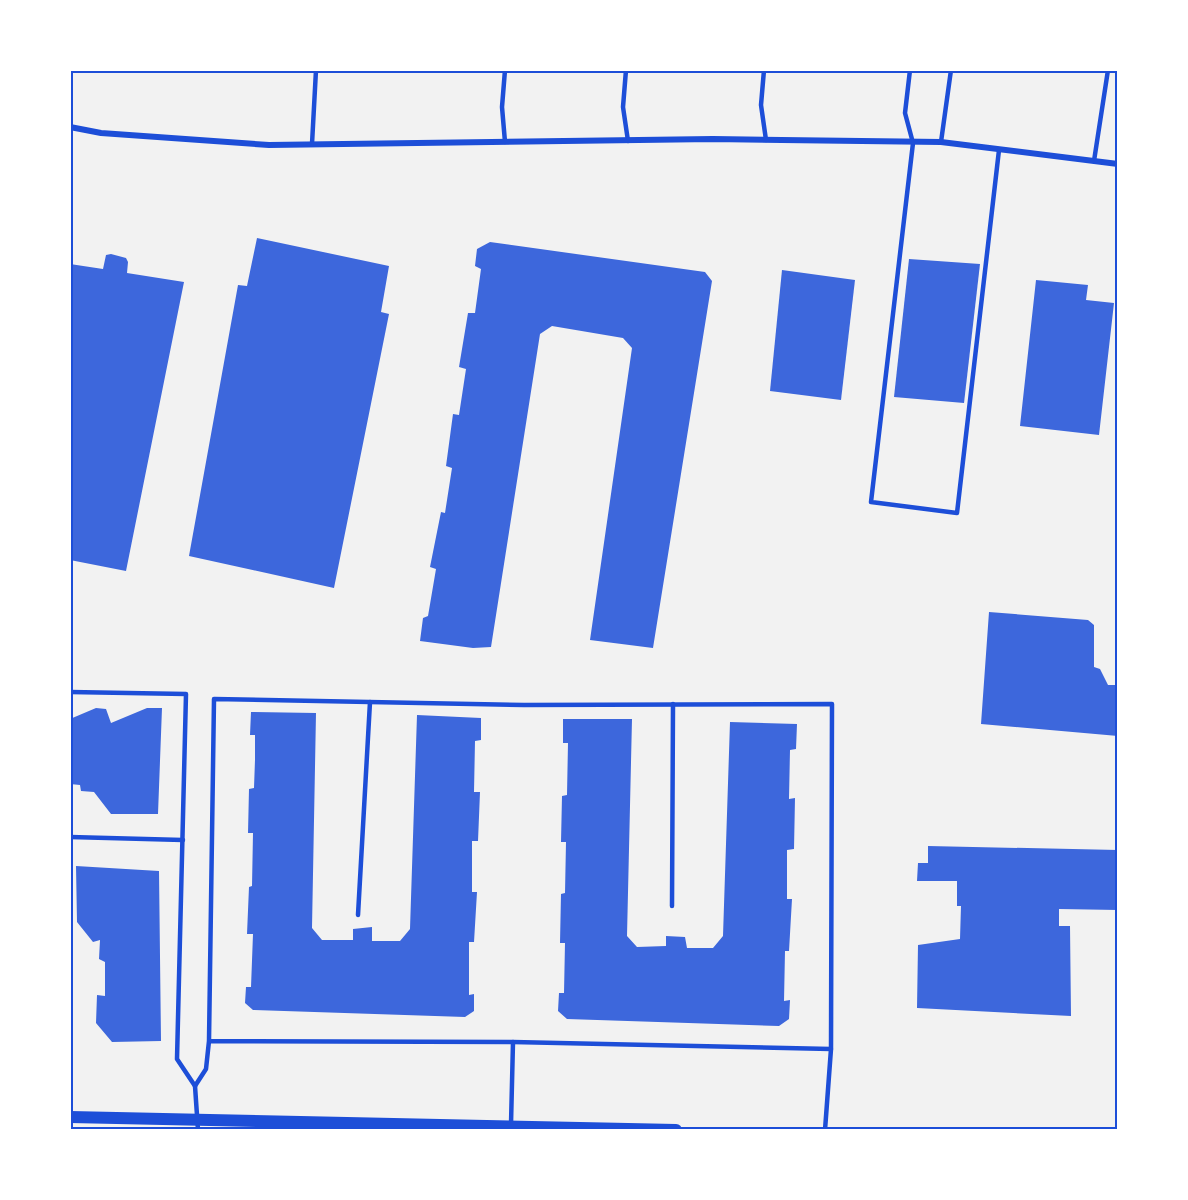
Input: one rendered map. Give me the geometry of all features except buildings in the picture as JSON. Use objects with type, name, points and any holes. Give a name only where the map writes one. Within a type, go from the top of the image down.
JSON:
[{"type":"main road","points":[[70,1117],[196,1125],[511,1124],[676,1130]]},
{"type":"street","points":[[70,127],[100,133],[268,145],[766,140],[941,142],[1118,164]]},
{"type":"lane","points":[[312,144],[316,70]]},
{"type":"lane","points":[[505,70],[502,107],[505,142]]},
{"type":"lane","points":[[626,70],[623,106],[628,141]]},
{"type":"lane","points":[[764,70],[761,105],[766,140]]},
{"type":"lane","points":[[910,70],[905,113],[913,143],[871,502],[957,513],[999,150]]},
{"type":"lane","points":[[941,142],[951,70]]},
{"type":"lane","points":[[1094,161],[1108,70]]},
{"type":"lane","points":[[70,692],[186,694],[177,1059],[195,1086],[196,1125]]},
{"type":"lane","points":[[195,1086],[206,1069],[208,1041],[214,699],[832,704],[831,1049],[825,1130]]},
{"type":"lane","points":[[358,915],[370,702]]},
{"type":"lane","points":[[672,906],[673,704]]},
{"type":"lane","points":[[70,837],[183,840]]},
{"type":"lane","points":[[208,1041],[513,1042],[831,1049]]},
{"type":"lane","points":[[511,1124],[513,1042]]}]
